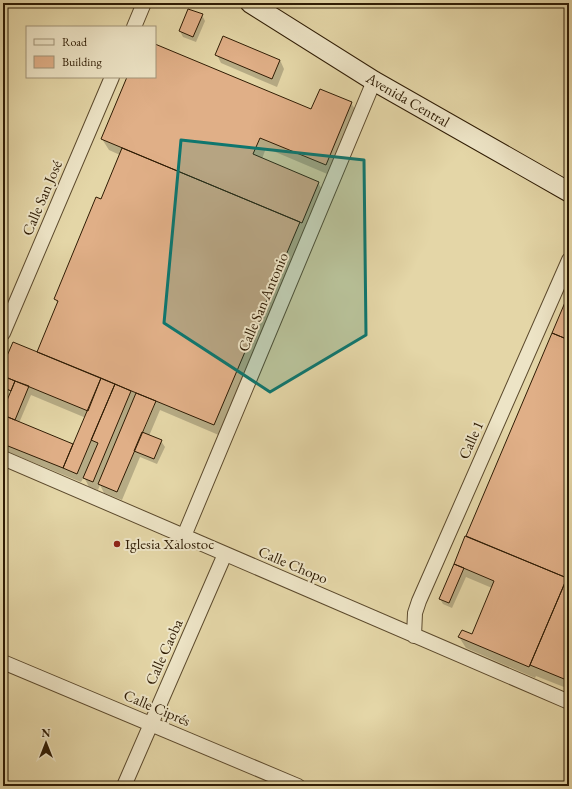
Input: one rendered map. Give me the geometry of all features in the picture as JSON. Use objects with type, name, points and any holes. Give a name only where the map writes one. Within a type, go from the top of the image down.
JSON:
[{"type":"street","points":[[134,26],[144,3]]},
{"type":"street","name":"Avenida Central","points":[[250,3],[374,81],[569,192]]},
{"type":"street","name":"Calle San José","points":[[3,333],[112,78]]},
{"type":"street","name":"Calle San Antonio","points":[[184,536],[374,81]]},
{"type":"street","name":"Calle 1","points":[[414,636],[415,613],[569,260]]},
{"type":"street","name":"Calle Chopo","points":[[3,458],[569,702]]},
{"type":"street","name":"Calle Caoba","points":[[124,786],[225,554]]},
{"type":"street","name":"Calle Ciprés","points":[[3,662],[298,786]]},
{"type":"highlighted area","points":[[181,140],[364,160],[366,335],[270,392],[164,323]]},
{"type":"building","points":[[188,9],[203,14],[193,37],[179,31]]},
{"type":"building","points":[[223,36],[280,60],[272,79],[215,55]]},
{"type":"building","points":[[156,44],[311,109],[320,89],[352,102],[326,165],[260,138],[253,154],[319,182],[302,223],[101,139],[127,78],[156,78]]},
{"type":"building","points":[[122,148],[300,222],[214,425],[37,352],[58,301],[54,299],[96,197],[101,199]]},
{"type":"building","points":[[569,293],[569,340],[552,333]]},
{"type":"building","points":[[552,333],[569,340],[569,573],[567,578],[466,536]]},
{"type":"building","points":[[13,342],[101,378],[88,411],[3,376],[3,365]]},
{"type":"building","points":[[3,376],[15,381],[11,391],[3,387]]},
{"type":"building","points":[[101,378],[115,384],[77,474],[63,468]]},
{"type":"building","points":[[15,381],[29,386],[15,420],[3,415],[3,410]]},
{"type":"building","points":[[115,384],[131,391],[93,482],[83,478],[98,443],[91,440]]},
{"type":"building","points":[[136,393],[156,401],[117,492],[98,484]]},
{"type":"building","points":[[3,415],[73,444],[63,468],[3,444]]},
{"type":"building","points":[[142,432],[162,440],[154,459],[134,451]]},
{"type":"building","points":[[465,536],[567,578],[529,667],[458,637],[462,630],[472,634],[494,581],[454,564]]},
{"type":"building","points":[[454,564],[464,568],[449,603],[439,599]]},
{"type":"building","points":[[569,573],[569,681],[530,665]]},
{"type":"place","name":"Iglesia Xalostoc","points":[[117,544]]}]
